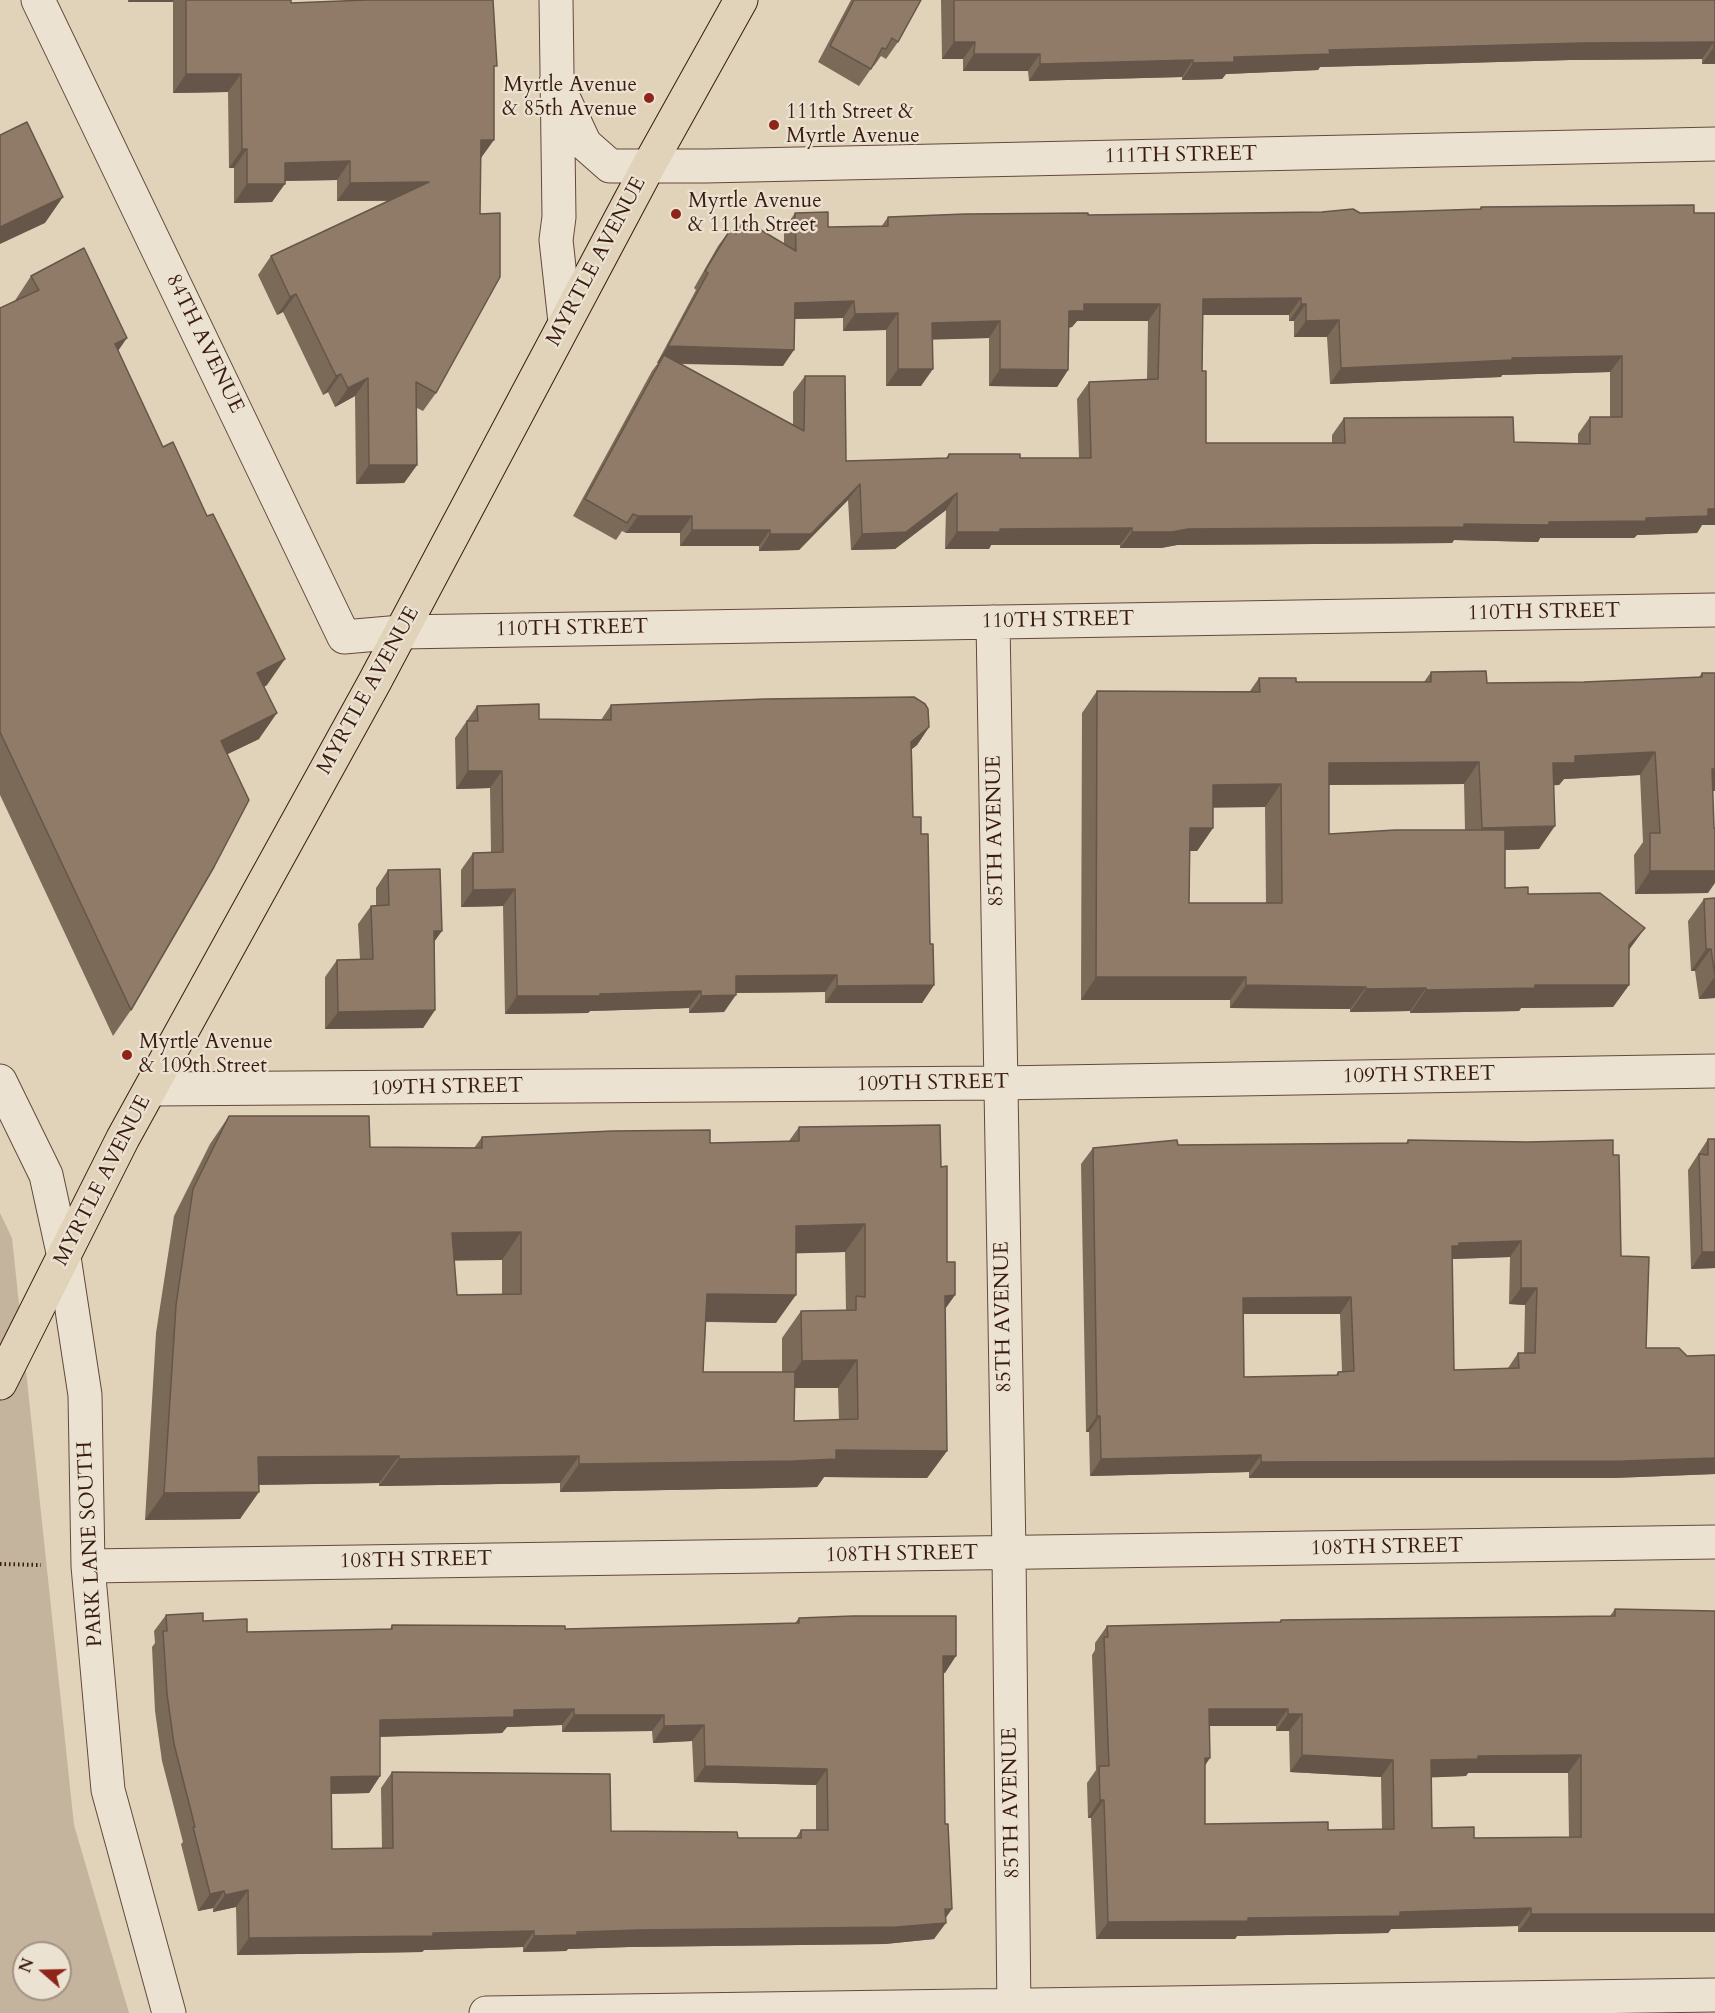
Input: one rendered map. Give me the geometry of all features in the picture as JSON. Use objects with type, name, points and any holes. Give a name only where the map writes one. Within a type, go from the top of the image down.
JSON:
[{"type":"main road","name":"MYRTLE AVENUE","points":[[0,1383],[123,1138],[402,632],[648,167],[741,0]]},
{"type":"street","name":"84TH AVENUE","points":[[38,0],[344,636],[402,632]]},
{"type":"street","points":[[556,0],[559,217],[556,240],[565,322]]},
{"type":"street","points":[[556,82],[585,144],[610,166],[648,167]]},
{"type":"street","name":"111TH STREET","points":[[648,167],[1715,144]]},
{"type":"street","name":"110TH STREET","points":[[402,632],[1715,610]]},
{"type":"street","name":"85TH AVENUE","points":[[993,622],[1009,1554],[1014,2009]]},
{"type":"street","name":"109TH STREET","points":[[151,1089],[1000,1083],[1715,1071]]},
{"type":"street","name":"PARK LANE SOUTH","points":[[0,1081],[46,1175],[64,1257],[85,1395],[88,1566],[108,1790],[169,2013]]},
{"type":"street","name":"108TH STREET","points":[[88,1566],[1715,1542]]},
{"type":"street","points":[[486,2013],[1014,2009],[1715,1995]]},
{"type":"path","points":[[0,1564],[41,1565]]},
{"type":"shaded area","points":[[0,1213],[12,1238],[74,1825],[129,2013],[0,2013]]},
{"type":"building","points":[[186,0],[291,0],[291,3],[366,0],[493,0],[497,66],[494,66],[494,140],[481,140],[480,214],[500,213],[500,277],[436,393],[416,382],[417,465],[369,465],[368,378],[348,388],[341,374],[336,376],[296,294],[290,297],[271,256],[429,182],[350,183],[350,161],[285,163],[285,184],[247,184],[247,149],[242,149],[241,74],[186,74]]},
{"type":"building","points":[[854,0],[921,0],[898,42],[892,38],[886,49],[882,48],[871,69],[830,46]]},
{"type":"building","points":[[954,0],[1715,0],[1715,47],[1714,42],[1581,43],[1329,50],[1330,54],[1234,57],[1234,62],[1193,63],[1193,60],[1040,64],[1040,54],[974,54],[975,42],[954,42]]},
{"type":"building","points":[[27,122],[63,197],[0,227],[0,135]]},
{"type":"building","points":[[1694,205],[1694,213],[1715,213],[1715,509],[1708,509],[1708,516],[1646,518],[1646,521],[1549,522],[1549,525],[1464,524],[1464,527],[1188,529],[1172,532],[1132,532],[1132,528],[1000,529],[1000,532],[957,532],[957,493],[906,532],[862,534],[860,484],[811,534],[770,534],[770,530],[692,530],[692,516],[638,516],[633,514],[627,523],[585,499],[664,355],[804,431],[805,376],[845,376],[846,461],[948,458],[949,454],[1020,454],[1020,458],[1091,458],[1089,382],[1158,379],[1160,304],[1084,304],[1084,311],[1069,311],[1068,370],[1000,369],[1000,321],[932,323],[933,369],[898,369],[898,313],[855,314],[854,301],[795,303],[794,350],[668,346],[708,273],[705,271],[730,230],[736,234],[744,220],[796,251],[795,213],[828,212],[828,227],[888,226],[888,217],[965,214],[1322,212],[1353,209],[1360,213],[1481,209],[1481,207]],"holes":[[[1301,298],[1301,304],[1306,304],[1306,321],[1339,320],[1341,368],[1512,360],[1512,358],[1622,356],[1622,417],[1590,417],[1590,444],[1514,442],[1513,417],[1344,418],[1345,443],[1206,443],[1206,371],[1202,371],[1203,299]]]},
{"type":"building","points":[[84,248],[127,338],[115,344],[163,447],[173,442],[207,516],[213,514],[285,659],[257,673],[277,713],[221,741],[249,800],[214,867],[131,1010],[0,732],[0,308],[39,290],[31,276]]},
{"type":"building","points":[[1486,671],[1487,683],[1702,677],[1702,673],[1715,673],[1715,769],[1712,769],[1715,871],[1650,871],[1650,833],[1660,833],[1655,752],[1575,756],[1575,763],[1553,763],[1555,826],[1482,828],[1479,762],[1329,763],[1329,834],[1395,830],[1505,830],[1505,888],[1528,887],[1528,894],[1600,893],[1645,928],[1629,945],[1629,985],[1535,985],[1535,988],[1426,990],[1426,988],[1366,989],[1366,987],[1246,985],[1246,977],[1096,977],[1097,691],[1260,692],[1259,678],[1296,678],[1296,682],[1431,682],[1431,672]],"holes":[[[1281,784],[1282,903],[1189,903],[1190,828],[1213,828],[1213,785]]]},
{"type":"building","points":[[914,697],[925,704],[928,709],[929,727],[911,742],[913,817],[921,817],[921,834],[928,834],[930,944],[933,944],[934,985],[837,986],[837,975],[736,976],[736,995],[701,996],[701,991],[600,994],[600,996],[517,996],[515,889],[473,890],[473,853],[503,852],[502,771],[468,771],[467,721],[478,721],[477,706],[539,704],[539,719],[611,720],[611,705],[765,699]]},
{"type":"building","points":[[440,869],[442,931],[434,931],[435,1010],[338,1012],[337,960],[373,959],[371,906],[389,905],[388,870]]},
{"type":"building","points":[[1715,898],[1715,976],[1711,949],[1706,949],[1704,899]]},
{"type":"building","points":[[229,1116],[369,1116],[370,1147],[482,1148],[482,1137],[612,1131],[710,1130],[710,1143],[799,1141],[799,1127],[940,1125],[941,1167],[947,1166],[947,1262],[955,1262],[955,1295],[945,1296],[947,1451],[836,1450],[836,1459],[579,1464],[579,1456],[399,1459],[399,1456],[258,1457],[259,1492],[164,1493],[176,1305],[193,1189]],"holes":[[[865,1224],[865,1297],[856,1296],[856,1310],[801,1311],[802,1361],[857,1360],[858,1419],[794,1421],[795,1372],[703,1372],[707,1294],[796,1295],[796,1226]],[[521,1232],[521,1294],[457,1295],[452,1233]]]},
{"type":"building","points":[[1708,1139],[1715,1139],[1715,1252],[1702,1252],[1699,1154],[1708,1155]]},
{"type":"building","points":[[1177,1140],[1178,1145],[1408,1143],[1408,1140],[1528,1142],[1613,1140],[1613,1155],[1619,1155],[1621,1256],[1649,1257],[1646,1348],[1679,1348],[1687,1356],[1715,1355],[1715,1458],[1624,1461],[1261,1462],[1261,1455],[1101,1459],[1100,1416],[1097,1416],[1093,1148]],"holes":[[[1521,1241],[1521,1288],[1537,1288],[1535,1353],[1518,1353],[1519,1368],[1454,1370],[1452,1246],[1459,1246],[1459,1243]],[[1351,1297],[1354,1371],[1338,1372],[1338,1375],[1244,1377],[1243,1298]]]},
{"type":"building","points":[[1615,1609],[1715,1611],[1715,1914],[1531,1914],[1531,1908],[1400,1912],[1400,1916],[1248,1918],[1248,1921],[1108,1922],[1104,1800],[1100,1800],[1099,1766],[1109,1766],[1104,1637],[1108,1637],[1107,1626],[1281,1622],[1281,1620],[1615,1616]],"holes":[[[1209,1709],[1288,1709],[1288,1714],[1302,1714],[1302,1755],[1393,1760],[1394,1829],[1328,1830],[1328,1822],[1205,1824],[1205,1758],[1210,1758]],[[1581,1755],[1581,1837],[1474,1838],[1474,1827],[1432,1828],[1431,1760],[1478,1759],[1478,1756]]]},
{"type":"building","points":[[203,1613],[203,1621],[247,1619],[247,1632],[392,1629],[392,1625],[565,1626],[565,1629],[799,1623],[799,1618],[853,1616],[956,1616],[956,1656],[943,1656],[945,1824],[948,1824],[952,1909],[945,1909],[946,1923],[897,1927],[640,1930],[534,1936],[534,1931],[433,1933],[433,1936],[249,1938],[248,1890],[225,1895],[224,1891],[210,1894],[174,1744],[167,1694],[163,1631],[167,1631],[166,1615]],"holes":[[[574,1709],[574,1715],[664,1715],[664,1726],[704,1725],[705,1766],[827,1769],[828,1830],[801,1830],[801,1838],[738,1838],[737,1832],[611,1831],[610,1774],[392,1772],[393,1848],[332,1849],[331,1777],[380,1776],[380,1720],[514,1717],[514,1710]]]},
{"type":"place","name":"Myrtle Avenue & 85th Avenue","points":[[649,98]]},
{"type":"place","name":"111th Street & Myrtle Avenue","points":[[774,125]]},
{"type":"place","name":"Myrtle Avenue & 111th Street","points":[[676,214]]},
{"type":"place","name":"Myrtle Avenue & 109th Street","points":[[127,1055]]}]
